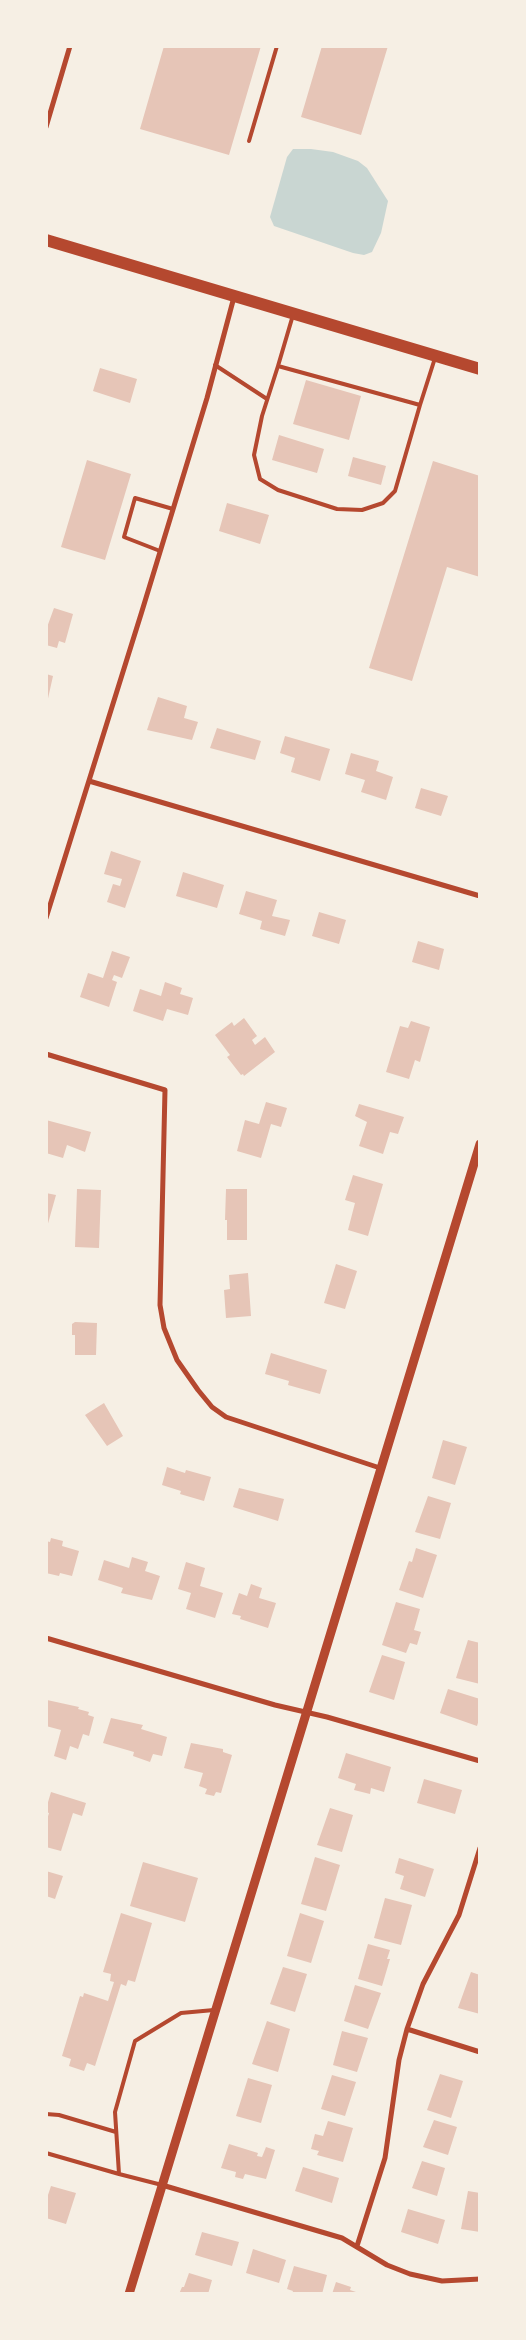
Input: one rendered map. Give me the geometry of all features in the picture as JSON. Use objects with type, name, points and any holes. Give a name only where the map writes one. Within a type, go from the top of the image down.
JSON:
[{"type":"main road","points":[[46,240],[480,368]]},
{"type":"street","points":[[46,127],[70,46]]},
{"type":"street","points":[[46,918],[173,509],[234,297]]},
{"type":"street","points":[[88,781],[480,896]]},
{"type":"street","points":[[46,1054],[165,1090],[160,1305],[164,1328],[177,1360],[198,1390],[212,1407],[226,1417],[380,1468]]},
{"type":"street","points":[[129,2294],[305,1712],[480,1144]]},
{"type":"street","points":[[46,1638],[480,1762]]},
{"type":"street","points":[[357,2246],[384,2158],[399,2060],[407,2029],[423,1984],[459,1915],[480,1848]]},
{"type":"street","points":[[407,2029],[480,2052]]},
{"type":"street","points":[[162,2185],[342,2238],[387,2265],[410,2274],[442,2281],[480,2279]]},
{"type":"lane","points":[[249,142],[277,46]]},
{"type":"lane","points":[[293,314],[267,398],[254,455],[260,479],[278,490],[337,509],[362,510],[383,503],[395,490],[436,356]]},
{"type":"lane","points":[[215,365],[267,398]]},
{"type":"lane","points":[[278,366],[420,405]]},
{"type":"lane","points":[[160,551],[124,537],[135,498],[173,509]]},
{"type":"lane","points":[[119,2174],[114,2112],[135,2041],[181,2012],[215,2010]]},
{"type":"lane","points":[[46,2114],[59,2115],[116,2132]]},
{"type":"lane","points":[[46,2153],[162,2185]]},
{"type":"shaded area","points":[[293,149],[333,152],[358,161],[367,168],[388,201],[381,233],[372,252],[364,255],[353,253],[274,226],[270,217],[287,157]]},
{"type":"building","points":[[164,46],[261,46],[229,155],[140,129]]},
{"type":"building","points":[[322,46],[388,46],[361,135],[301,117]]},
{"type":"building","points":[[100,368],[137,379],[130,403],[93,391]]},
{"type":"building","points":[[306,380],[361,396],[349,440],[293,424]]},
{"type":"building","points":[[279,435],[324,449],[317,473],[272,460]]},
{"type":"building","points":[[353,457],[386,466],[381,485],[348,476]]},
{"type":"building","points":[[87,460],[131,474],[105,560],[61,547]]},
{"type":"building","points":[[433,461],[480,476],[480,577],[447,567],[412,681],[369,668]]},
{"type":"building","points":[[227,503],[269,515],[260,544],[219,531]]},
{"type":"building","points":[[54,608],[73,614],[65,643],[59,641],[57,648],[46,645],[46,630]]},
{"type":"building","points":[[46,674],[53,676],[47,703],[46,703]]},
{"type":"building","points":[[158,697],[187,706],[184,718],[198,722],[192,740],[147,730]]},
{"type":"building","points":[[217,728],[261,741],[255,760],[210,748]]},
{"type":"building","points":[[285,736],[330,749],[320,781],[291,772],[295,758],[280,753]]},
{"type":"building","points":[[351,753],[379,761],[376,771],[393,777],[386,800],[361,792],[365,780],[345,774]]},
{"type":"building","points":[[421,788],[448,796],[441,816],[415,808]]},
{"type":"building","points":[[111,851],[141,861],[125,908],[107,902],[113,884],[120,886],[122,879],[104,874]]},
{"type":"building","points":[[183,872],[224,885],[217,908],[176,896]]},
{"type":"building","points":[[246,891],[277,900],[272,916],[290,920],[285,936],[260,929],[262,921],[239,914]]},
{"type":"building","points":[[319,912],[346,920],[339,944],[312,936]]},
{"type":"building","points":[[418,941],[444,949],[439,970],[412,962]]},
{"type":"building","points":[[112,951],[130,957],[122,978],[114,975],[112,980],[117,982],[109,1007],[80,997],[88,973],[103,978]]},
{"type":"building","points":[[165,982],[182,988],[180,994],[193,998],[188,1015],[167,1009],[163,1021],[133,1011],[140,989],[161,996]]},
{"type":"building","points":[[244,1018],[257,1036],[252,1040],[255,1045],[265,1037],[275,1052],[244,1076],[243,1074],[241,1075],[227,1057],[230,1055],[215,1035],[232,1022],[234,1026]]},
{"type":"building","points":[[411,1021],[430,1027],[420,1062],[415,1060],[409,1079],[386,1072],[400,1026],[408,1028]]},
{"type":"building","points":[[266,1102],[287,1108],[281,1127],[271,1124],[261,1158],[237,1151],[245,1120],[259,1124]]},
{"type":"building","points":[[359,1104],[404,1117],[398,1134],[390,1132],[383,1154],[359,1146],[367,1122],[355,1116]]},
{"type":"building","points":[[46,1120],[91,1132],[85,1152],[67,1145],[63,1158],[46,1153]]},
{"type":"building","points":[[353,1175],[383,1184],[368,1236],[348,1230],[355,1203],[345,1200]]},
{"type":"building","points":[[77,1189],[101,1190],[99,1248],[75,1247]]},
{"type":"building","points":[[226,1189],[247,1189],[247,1240],[227,1240],[227,1220],[225,1220]]},
{"type":"building","points":[[46,1193],[56,1195],[47,1227],[46,1227]]},
{"type":"building","points":[[336,1264],[357,1271],[345,1309],[324,1303]]},
{"type":"building","points":[[248,1273],[251,1316],[226,1318],[224,1290],[230,1289],[229,1275]]},
{"type":"building","points":[[75,1322],[97,1323],[96,1355],[75,1355],[75,1335],[72,1335],[72,1324]]},
{"type":"building","points":[[271,1353],[327,1370],[320,1394],[288,1385],[289,1381],[265,1374]]},
{"type":"building","points":[[104,1403],[123,1436],[107,1446],[85,1415]]},
{"type":"building","points":[[443,1440],[467,1447],[455,1485],[432,1478]]},
{"type":"building","points":[[167,1467],[185,1473],[186,1470],[211,1477],[204,1501],[180,1494],[181,1491],[162,1485]]},
{"type":"building","points":[[239,1488],[284,1499],[278,1521],[233,1507]]},
{"type":"building","points":[[428,1496],[451,1503],[440,1539],[415,1532]]},
{"type":"building","points":[[51,1538],[63,1541],[62,1546],[79,1551],[72,1576],[60,1573],[59,1576],[46,1573],[46,1541],[50,1542]]},
{"type":"building","points":[[416,1548],[437,1555],[423,1598],[399,1590],[409,1561],[412,1562]]},
{"type":"building","points":[[132,1557],[148,1562],[145,1571],[160,1576],[152,1600],[121,1593],[123,1588],[98,1580],[104,1560],[129,1568]]},
{"type":"building","points":[[186,1562],[205,1568],[200,1586],[223,1593],[215,1618],[186,1609],[191,1593],[178,1589]]},
{"type":"building","points":[[251,1584],[262,1588],[259,1598],[276,1603],[268,1628],[240,1619],[241,1616],[232,1614],[239,1593],[247,1596]]},
{"type":"building","points":[[396,1602],[420,1609],[414,1630],[421,1632],[417,1645],[410,1643],[406,1653],[382,1645]]},
{"type":"building","points":[[468,1640],[480,1643],[480,1684],[456,1678]]},
{"type":"building","points":[[382,1655],[405,1662],[394,1700],[369,1692]]},
{"type":"building","points":[[448,1689],[480,1699],[480,1716],[477,1726],[440,1713]]},
{"type":"building","points":[[47,1700],[79,1707],[78,1709],[89,1712],[88,1715],[94,1717],[89,1736],[83,1734],[78,1749],[70,1746],[66,1760],[54,1756],[61,1730],[46,1726]]},
{"type":"building","points":[[111,1718],[143,1725],[141,1729],[167,1737],[162,1756],[153,1754],[150,1762],[133,1756],[134,1752],[103,1743]]},
{"type":"building","points":[[191,1743],[223,1749],[223,1752],[232,1755],[221,1793],[216,1792],[214,1796],[205,1794],[207,1789],[199,1786],[203,1773],[184,1768]]},
{"type":"building","points":[[346,1753],[391,1767],[384,1792],[371,1788],[370,1794],[354,1790],[356,1784],[338,1778]]},
{"type":"building","points":[[424,1779],[462,1790],[455,1814],[417,1803]]},
{"type":"building","points":[[51,1792],[86,1803],[82,1816],[73,1813],[61,1851],[46,1847],[46,1823],[49,1813],[46,1812],[46,1809]]},
{"type":"building","points":[[330,1808],[353,1815],[342,1852],[317,1845]]},
{"type":"building","points":[[315,1857],[340,1865],[326,1911],[301,1904]]},
{"type":"building","points":[[399,1858],[434,1869],[425,1897],[400,1889],[404,1876],[395,1873]]},
{"type":"building","points":[[143,1862],[198,1878],[185,1922],[130,1906]]},
{"type":"building","points":[[46,1871],[63,1876],[55,1899],[46,1896]]},
{"type":"building","points":[[385,1898],[412,1905],[401,1945],[374,1938]]},
{"type":"building","points":[[121,1913],[152,1923],[135,1982],[128,1980],[126,1986],[121,1984],[95,2066],[87,2063],[84,2071],[69,2066],[71,2059],[62,2056],[80,1996],[83,1997],[84,1993],[108,2001],[114,1982],[110,1981],[111,1974],[103,1972]]},
{"type":"building","points":[[300,1913],[324,1921],[311,1963],[287,1956]]},
{"type":"building","points":[[368,1944],[390,1950],[387,1959],[390,1959],[382,1986],[358,1979]]},
{"type":"building","points":[[283,1967],[307,1974],[295,2012],[270,2004]]},
{"type":"building","points":[[471,1972],[480,1975],[480,2014],[458,2008]]},
{"type":"building","points":[[355,1985],[381,1993],[368,2029],[344,2021]]},
{"type":"building","points":[[267,2021],[290,2029],[278,2072],[252,2064]]},
{"type":"building","points":[[342,2031],[368,2038],[357,2072],[333,2065]]},
{"type":"building","points":[[440,2074],[463,2081],[451,2118],[427,2110]]},
{"type":"building","points":[[332,2075],[356,2082],[345,2116],[321,2109]]},
{"type":"building","points":[[248,2078],[272,2085],[261,2123],[236,2116]]},
{"type":"building","points":[[434,2120],[457,2127],[448,2155],[423,2147]]},
{"type":"building","points":[[328,2121],[353,2128],[343,2162],[317,2155],[319,2151],[311,2149],[315,2134],[323,2136]]},
{"type":"building","points":[[229,2144],[258,2153],[257,2156],[262,2157],[266,2147],[275,2150],[266,2179],[245,2174],[243,2179],[235,2177],[236,2172],[221,2168]]},
{"type":"building","points":[[422,2161],[445,2168],[437,2196],[412,2188]]},
{"type":"building","points":[[303,2167],[339,2178],[332,2203],[295,2191]]},
{"type":"building","points":[[51,2186],[76,2193],[66,2224],[46,2218],[46,2201]]},
{"type":"building","points":[[468,2191],[480,2193],[480,2232],[461,2229]]},
{"type":"building","points":[[408,2209],[445,2220],[438,2244],[401,2232]]},
{"type":"building","points":[[202,2232],[239,2242],[232,2266],[195,2255]]},
{"type":"building","points":[[253,2249],[286,2260],[279,2283],[246,2273]]},
{"type":"building","points":[[294,2266],[327,2275],[322,2294],[292,2294],[293,2291],[287,2289]]},
{"type":"building","points":[[189,2273],[212,2280],[208,2294],[179,2294],[182,2287],[184,2287]]},
{"type":"building","points":[[336,2282],[351,2287],[350,2290],[362,2294],[332,2294]]}]
